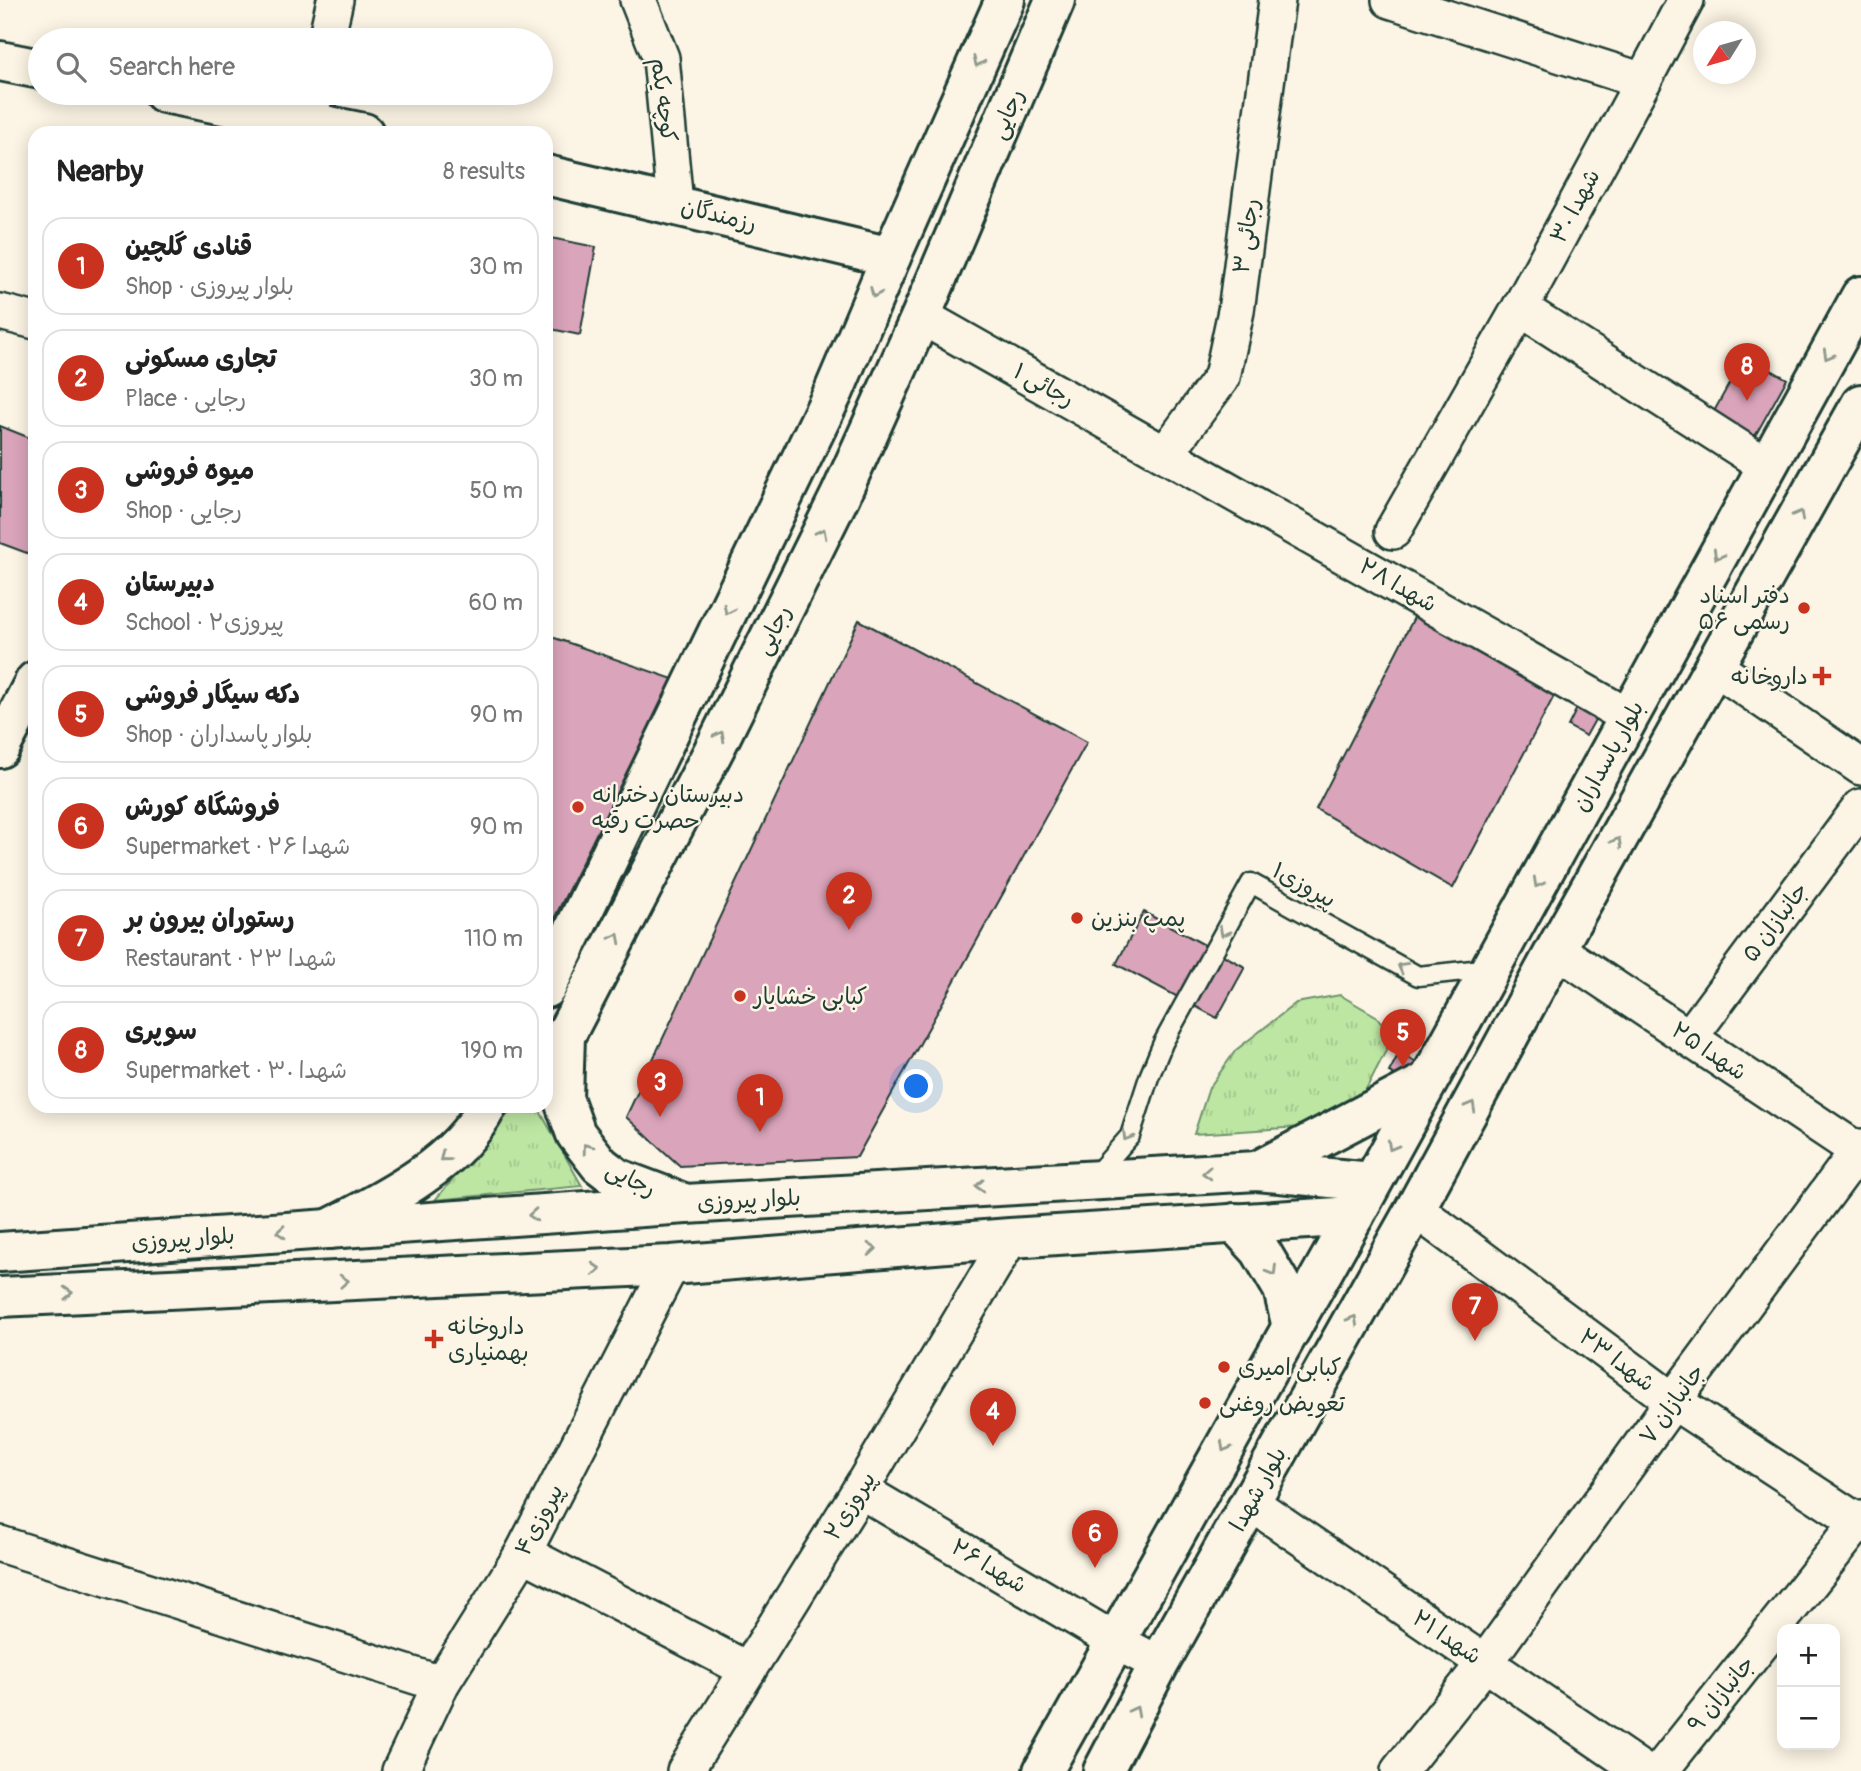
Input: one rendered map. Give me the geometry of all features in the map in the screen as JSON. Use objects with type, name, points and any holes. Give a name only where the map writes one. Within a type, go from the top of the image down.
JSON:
[{"type":"main road","name":"رجایی","points":[[553,973],[834,391],[1005,0]]},
{"type":"main road","name":"رجایی","points":[[687,1204],[617,1178],[600,1165],[576,1134],[563,1098],[565,1036],[840,496],[921,316],[1055,0]]},
{"type":"main road","points":[[0,61],[28,67]]},
{"type":"main road","points":[[243,105],[309,115],[343,126]]},
{"type":"main road","name":"رزمندگان","points":[[553,176],[891,257]]},
{"type":"main road","name":"بلوار پاسداران","points":[[1354,1216],[1861,296]]},
{"type":"main road","points":[[1372,1182],[1415,1209],[1556,949],[1861,404]]},
{"type":"main road","points":[[753,557],[797,582]]},
{"type":"main road","points":[[0,748],[28,694]]},
{"type":"main road","points":[[1557,849],[1598,876]]},
{"type":"main road","points":[[604,866],[641,889]]},
{"type":"main road","points":[[1257,1171],[1427,1081]]},
{"type":"main road","points":[[329,1229],[399,1192],[452,1151],[484,1113]]},
{"type":"main road","name":"بلوار پیروزی","points":[[0,1252],[687,1204],[1257,1171],[1372,1182]]},
{"type":"main road","points":[[819,1196],[824,1253]]},
{"type":"main road","name":"بلوار پیروزی","points":[[0,1297],[671,1265],[1010,1238],[1354,1216],[1415,1209]]},
{"type":"main road","name":"بلوار شهدا","points":[[1102,1771],[1159,1664],[1415,1209]]},
{"type":"main road","points":[[1042,1771],[1117,1642],[1354,1216]]},
{"type":"main road","points":[[1235,1223],[1260,1250],[1283,1289],[1292,1327]]},
{"type":"street","points":[[329,28],[335,0]]},
{"type":"street","name":"کوچه یکم","points":[[638,0],[662,58],[675,204]]},
{"type":"street","name":"رجائی ۳","points":[[1166,453],[1222,377],[1236,312],[1277,0]]},
{"type":"street","points":[[1390,0],[1643,81]]},
{"type":"street","name":"شهدا ۳۰","points":[[1393,531],[1520,308],[1686,0]]},
{"type":"street","points":[[1520,308],[1767,466]]},
{"type":"street","points":[[0,312],[28,319]]},
{"type":"street","name":"رجائی ۱","points":[[921,316],[1166,453]]},
{"type":"street","name":"شهدا ۲۸","points":[[1166,453],[1629,717]]},
{"type":"street","points":[[1715,667],[1861,767]]},
{"type":"street","name":"جانبازان ۵","points":[[1689,1038],[1861,807]]},
{"type":"street","name":"شهدا ۲۵","points":[[1556,949],[1860,1150]]},
{"type":"street","name":"جانبازان ۷","points":[[1399,1771],[1485,1663],[1673,1401],[1860,1150]]},
{"type":"street","name":"شهدا ۲۳","points":[[1415,1209],[1673,1401],[1860,1522]]},
{"type":"street","name":"پیروزی۲","points":[[685,1771],[860,1490],[1010,1238]]},
{"type":"street","name":"پیروزی۴","points":[[400,1771],[441,1684],[523,1553],[671,1265]]},
{"type":"street","name":"شهدا ۲۶","points":[[860,1490],[1117,1642],[1159,1664]]},
{"type":"street","name":"شهدا ۲۱","points":[[1251,1503],[1643,1771]]},
{"type":"street","name":"جانبازان ۹","points":[[1660,1771],[1860,1522]]},
{"type":"street","points":[[0,1544],[441,1684]]},
{"type":"street","points":[[523,1553],[748,1670]]},
{"type":"lane","name":"پیروزی۱","points":[[1092,1180],[1130,1136],[1163,1043],[1251,883],[1418,976],[1492,968]]},
{"type":"green space","points":[[1340,995],[1376,1016],[1393,1037],[1348,1124],[1194,1134],[1209,1088],[1236,1050],[1296,1003]]},
{"type":"green space","points":[[509,1113],[541,1113],[582,1186],[435,1200]]},
{"type":"building","points":[[553,238],[596,247],[580,335],[553,329]]},
{"type":"building","points":[[1745,355],[1787,379],[1749,447],[1707,424]]},
{"type":"building","points":[[0,426],[28,437],[28,553],[0,543]]},
{"type":"building","points":[[1423,600],[1563,679],[1453,888],[1316,809]]},
{"type":"building","points":[[859,620],[1087,742],[857,1157],[680,1166],[626,1117]]},
{"type":"building","name":"دبیرستان دخترانه حصرت رقیه","points":[[553,637],[673,679],[553,921]]},
{"type":"building","points":[[1577,708],[1596,718],[1586,736],[1568,726]]},
{"type":"building","points":[[1144,912],[1245,967],[1217,1018],[1116,964]]},
{"type":"building","points":[[1399,1053],[1418,1063],[1408,1082],[1389,1072]]},
{"type":"place","name":"سوپری","points":[[1747,401]]},
{"type":"place","name":"دفتر اسناد رسمی ۵۶","points":[[1804,608]]},
{"type":"place","name":"داروخانه","points":[[1822,676]]},
{"type":"place","name":"دبیرستان دخترانه حصرت رقیه","points":[[578,807]]},
{"type":"place","name":"پمپ بنزین","points":[[1077,918]]},
{"type":"place","name":"تجاری مسکونی","points":[[849,930]]},
{"type":"place","name":"کبابی خشایار","points":[[740,996]]},
{"type":"place","name":"دکه سیگار فروشی","points":[[1403,1067]]},
{"type":"place","name":"میوه فروشی","points":[[660,1117]]},
{"type":"place","name":"قنادی گلچین","points":[[760,1132]]},
{"type":"place","name":"داروخانه بهمنیاری","points":[[434,1339]]},
{"type":"place","name":"رستوران بیرون بر","points":[[1475,1341]]},
{"type":"place","name":"کبابی امیری","points":[[1224,1367]]},
{"type":"place","name":"تعویض روغنی","points":[[1205,1403]]},
{"type":"place","name":"دبیرستان","points":[[993,1446]]},
{"type":"place","name":"فروشگاه کورش","points":[[1095,1568]]}]
